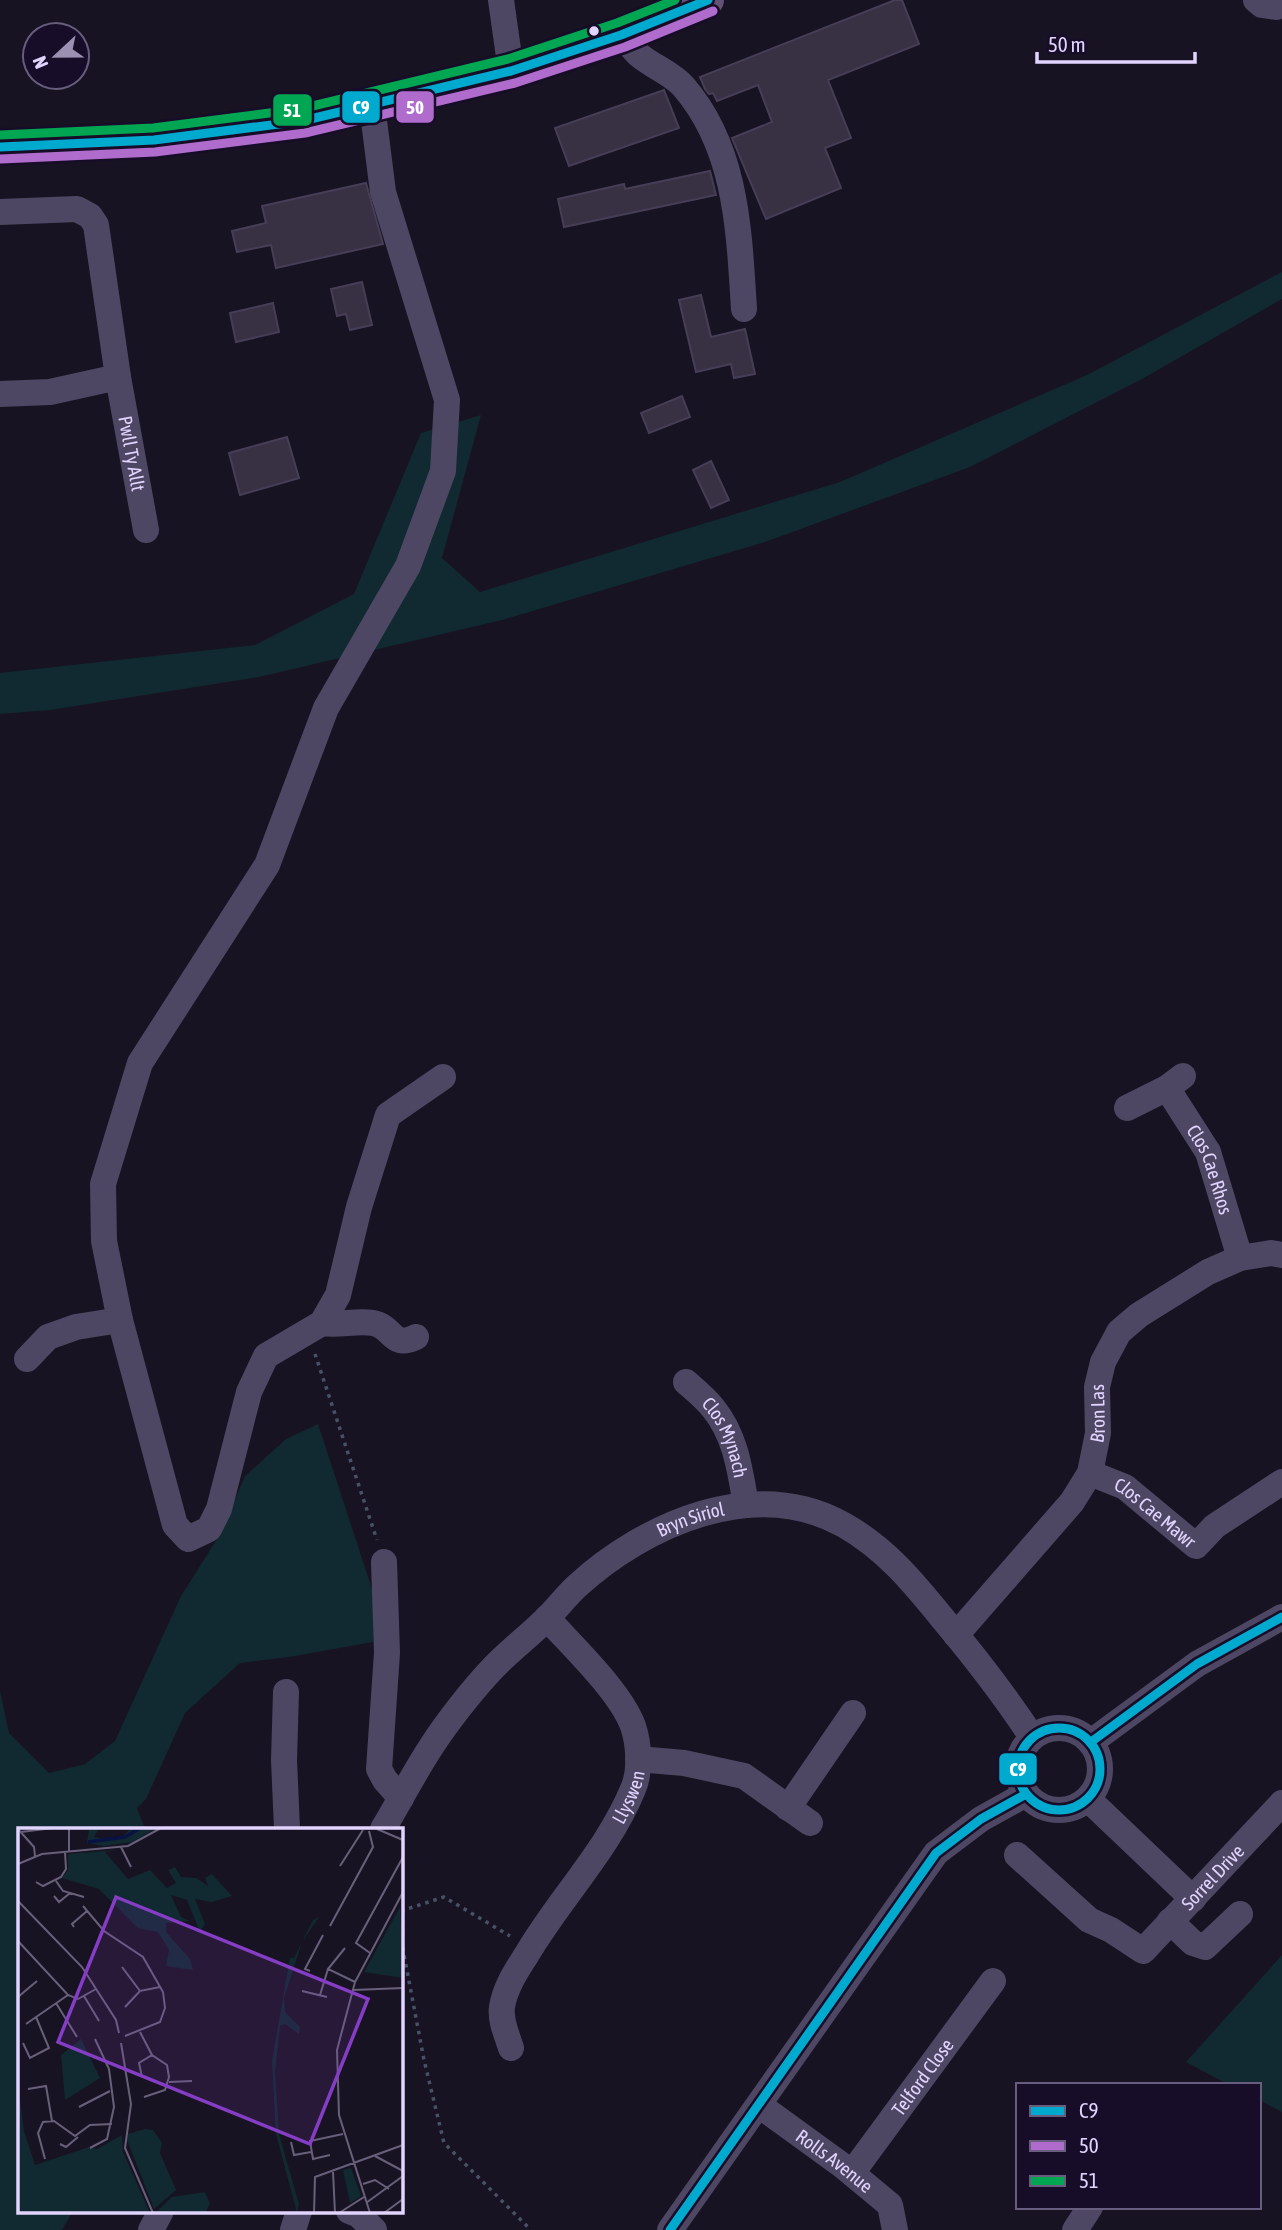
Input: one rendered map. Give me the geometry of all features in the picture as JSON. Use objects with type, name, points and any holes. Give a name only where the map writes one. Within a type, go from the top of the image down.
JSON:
[{"type":"main road","points":[[0,147],[154,140],[302,121],[511,71],[621,35],[708,0]]},
{"type":"street","points":[[501,0],[511,71]]},
{"type":"street","points":[[1256,0],[1262,5],[1276,7],[1282,4]]},
{"type":"street","points":[[621,35],[638,54],[668,72],[683,86],[718,140],[738,220],[744,309]]},
{"type":"street","points":[[372,105],[383,192],[447,400],[443,471],[408,566],[326,708],[267,865],[140,1063],[103,1184],[104,1241],[120,1320],[175,1525],[188,1539],[209,1529],[219,1509],[249,1392],[266,1356],[316,1326],[338,1294],[359,1207],[388,1115],[443,1077]]},
{"type":"street","name":"Pwll Ty Allt","points":[[0,212],[77,209],[90,216],[96,225],[118,377],[146,530]]},
{"type":"street","points":[[0,394],[50,392],[118,377]]},
{"type":"street","name":"Clos Cae Rhos","points":[[1127,1108],[1175,1082],[1208,1152],[1240,1258]]},
{"type":"street","name":"Bron Las","points":[[956,1635],[1072,1502],[1090,1473],[1098,1433],[1097,1387],[1103,1363],[1119,1332],[1139,1315],[1208,1272],[1240,1258],[1282,1255]]},
{"type":"street","points":[[27,1359],[48,1337],[76,1327],[120,1320]]},
{"type":"street","points":[[316,1326],[371,1322],[382,1326],[400,1341],[405,1342],[416,1337]]},
{"type":"street","name":"Clos Mynach","points":[[686,1381],[713,1408],[726,1429],[736,1452],[746,1505]]},
{"type":"street","name":"Clos Cae Mawr","points":[[1090,1473],[1125,1487],[1196,1546],[1215,1526],[1282,1482]]},
{"type":"street","name":"Bryn Siriol","points":[[384,1828],[432,1745],[494,1667],[547,1618],[576,1586],[628,1548],[694,1515],[724,1507],[789,1506],[841,1524],[878,1547],[913,1582],[996,1682],[1032,1738]]},
{"type":"street","points":[[384,1562],[387,1653],[379,1769],[401,1798]]},
{"type":"street","points":[[1091,1742],[1197,1664],[1282,1617]]},
{"type":"street","name":"Llyswen","points":[[511,2048],[503,2023],[502,2008],[514,1974],[609,1836],[634,1787],[638,1759],[633,1726],[614,1692],[547,1618]]},
{"type":"street","points":[[286,1692],[284,1800],[287,1828]]},
{"type":"street","points":[[638,1759],[684,1763],[744,1776],[799,1815],[853,1713]]},
{"type":"street","points":[[1056,1728],[1082,1734],[1091,1742],[1101,1765],[1096,1789],[1088,1799],[1063,1811],[1049,1809],[1026,1794],[1020,1783],[1019,1758],[1032,1738],[1056,1728]]},
{"type":"street","points":[[670,2230],[936,1853],[981,1819],[1026,1794]]},
{"type":"street","points":[[1088,1799],[1193,1899]]},
{"type":"street","name":"Sorrel Drive","points":[[1017,1855],[1088,1920],[1111,1930],[1143,1951],[1282,1803]]},
{"type":"street","points":[[1170,1921],[1193,1943],[1205,1947],[1240,1914]]},
{"type":"street","name":"Telford Close","points":[[852,2173],[993,1981]]},
{"type":"street","name":"Rolls Avenue","points":[[759,2105],[852,2173],[890,2205],[895,2230]]},
{"type":"street","points":[[1075,2230],[1089,2209]]},
{"type":"street","points":[[150,2230],[160,2212]]},
{"type":"street","points":[[293,2230],[299,2212]]},
{"type":"street","points":[[352,2212],[359,2215],[374,2230]]},
{"type":"path","points":[[316,1326],[315,1354],[384,1562]]},
{"type":"path","points":[[402,1911],[444,1897],[530,1948]]},
{"type":"path","points":[[402,1943],[424,2060],[444,2143],[531,2230]]},
{"type":"shaded area","points":[[1282,272],[1282,299],[1142,379],[970,467],[768,541],[502,620],[259,677],[50,710],[0,714],[0,673],[255,645],[354,594],[421,433],[481,415],[442,558],[480,592],[840,482],[1087,375]]},
{"type":"shaded area","points":[[318,1424],[373,1592],[373,1642],[240,1663],[185,1713],[146,1799],[137,1808],[145,1828],[18,1828],[18,2212],[72,2212],[62,2230],[0,2230],[0,1691],[9,1733],[49,1773],[85,1764],[115,1741],[181,1596],[219,1536],[245,1476],[286,1439]]},
{"type":"shaded area","points":[[1282,1955],[1282,2112],[1261,2101],[1261,2083],[1225,2083],[1186,2062]]},
{"type":"building","points":[[895,0],[902,0],[919,44],[828,80],[851,138],[825,148],[841,188],[766,219],[732,138],[772,122],[758,85],[717,101],[713,93],[709,94],[705,89],[700,77]]},
{"type":"building","points":[[664,90],[679,128],[569,166],[555,128]]},
{"type":"building","points":[[710,171],[716,195],[564,227],[558,199],[624,184],[625,189]]},
{"type":"building","points":[[366,183],[383,244],[276,268],[271,245],[237,252],[232,231],[266,223],[262,206]]},
{"type":"building","points":[[362,282],[372,325],[350,330],[346,314],[337,316],[331,289]]},
{"type":"building","points":[[701,295],[711,337],[745,329],[755,374],[734,378],[731,364],[696,372],[679,300]]},
{"type":"building","points":[[273,303],[279,332],[236,342],[230,313]]},
{"type":"building","points":[[682,396],[690,417],[649,433],[641,413]]},
{"type":"building","points":[[287,437],[299,478],[240,495],[229,453]]},
{"type":"building","points":[[711,461],[729,500],[711,508],[693,470]]},
{"type":"transit line","name":"51","points":[[0,135],[153,128],[300,109],[508,59],[617,23],[675,0]]},
{"type":"transit line","name":"C9","points":[[0,147],[154,140],[302,121],[511,71],[621,35],[708,0]]},
{"type":"transit line","name":"50","points":[[1,159],[155,152],[305,133],[515,83],[625,47],[713,11]]},
{"type":"transit line","name":"C9","points":[[1091,1742],[1197,1664],[1282,1617]]},
{"type":"transit line","name":"C9","points":[[1059,1728],[1075,1731],[1088,1740],[1097,1753],[1100,1769],[1097,1785],[1088,1798],[1075,1807],[1059,1810],[1043,1807],[1030,1798],[1021,1785],[1018,1769],[1021,1753],[1030,1740],[1043,1731],[1059,1728]]},
{"type":"transit line","name":"C9","points":[[670,2230],[936,1853],[981,1819],[1026,1794]]}]
